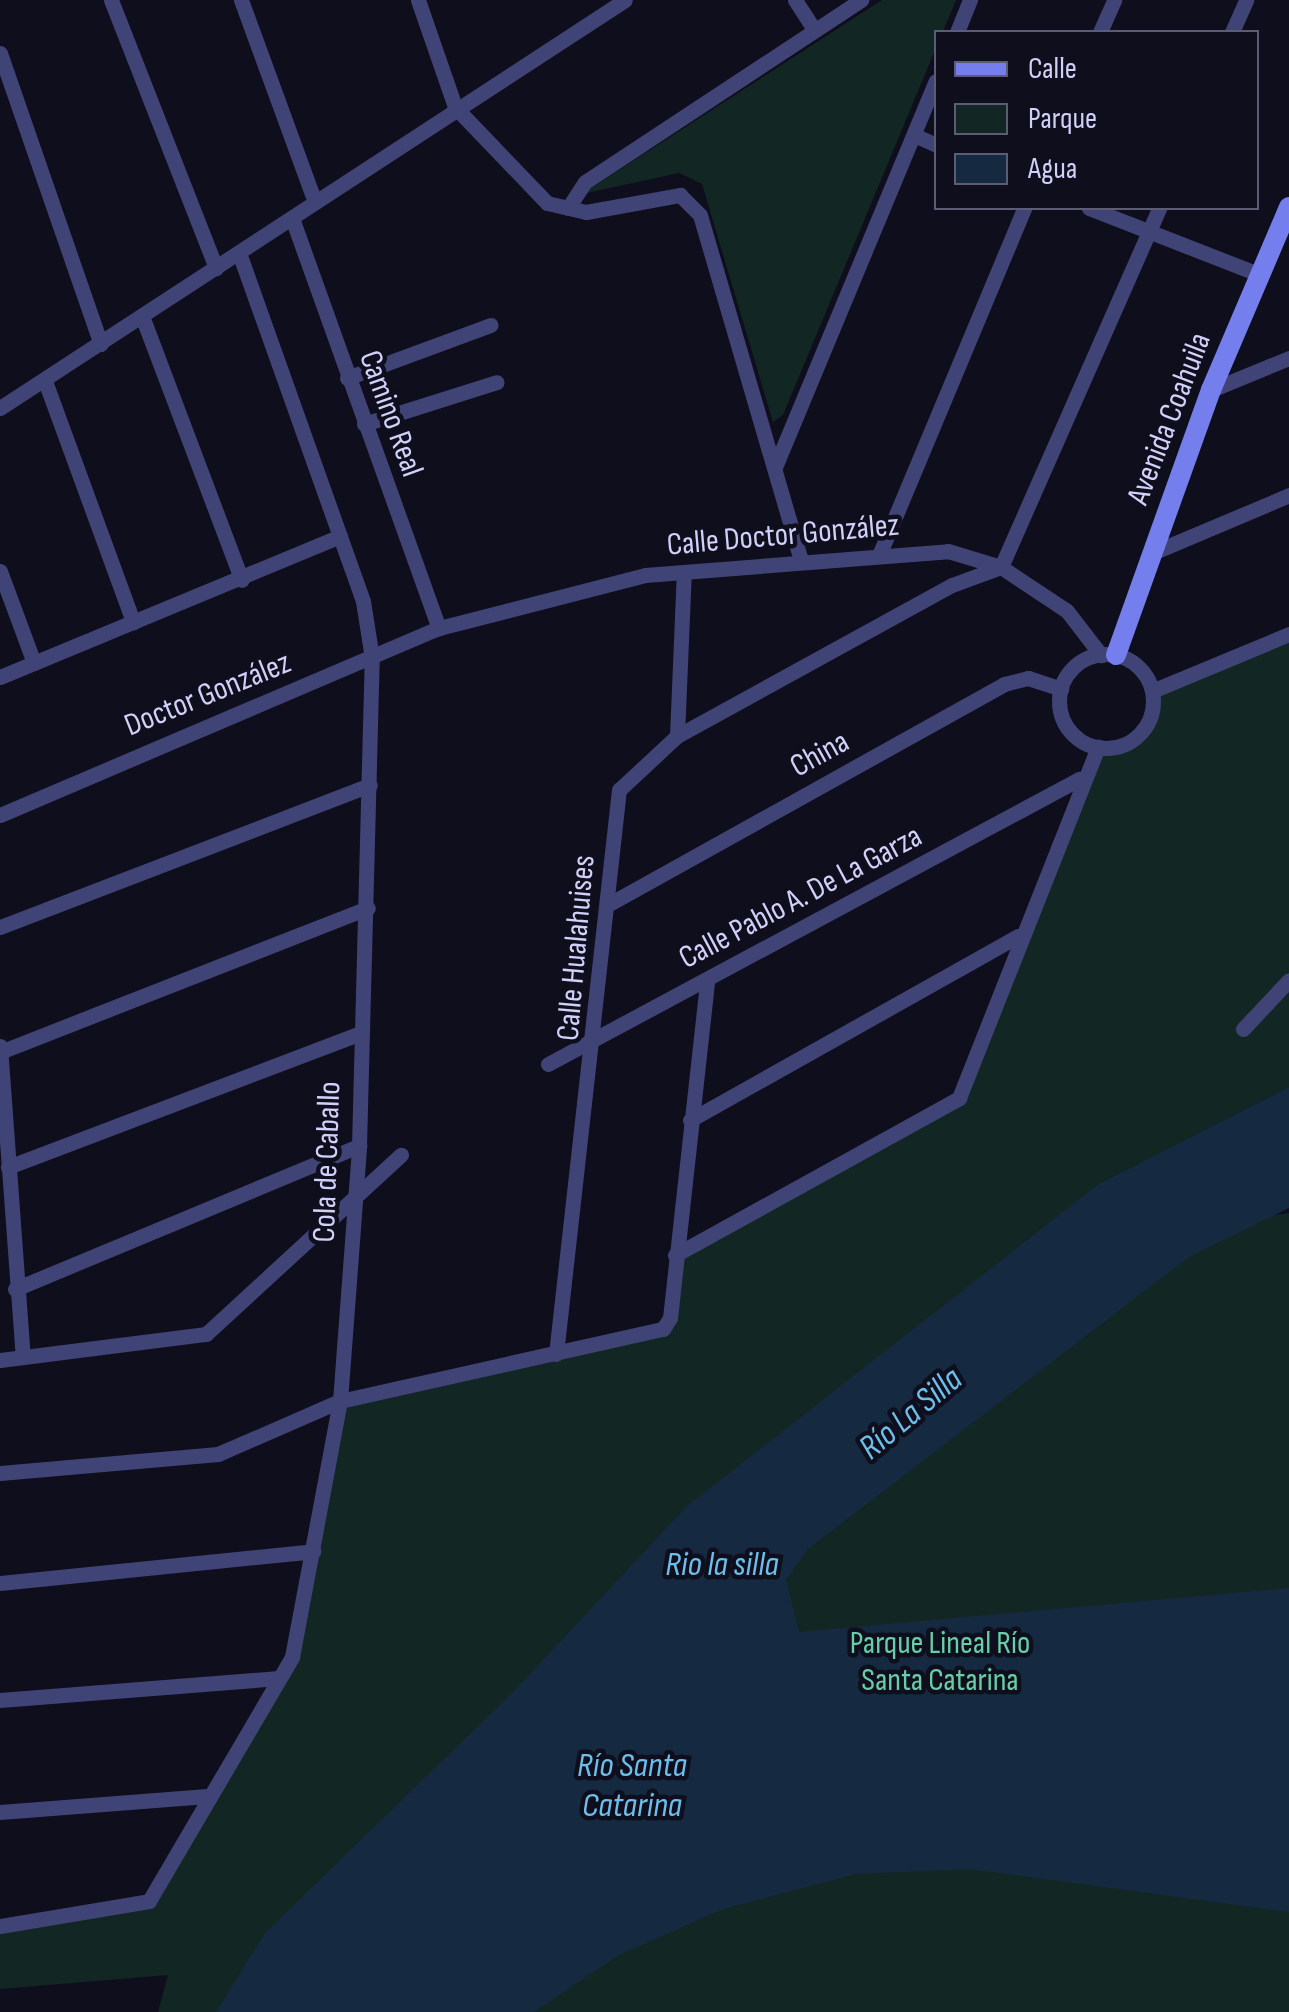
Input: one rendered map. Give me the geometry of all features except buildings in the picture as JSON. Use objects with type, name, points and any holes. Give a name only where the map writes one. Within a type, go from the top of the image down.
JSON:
[{"type":"street","points":[[111,0],[216,268]]},
{"type":"street","points":[[241,0],[315,202]]},
{"type":"street","points":[[418,0],[455,108],[542,198],[568,208],[605,210],[672,195],[689,200],[708,233],[801,561]]},
{"type":"street","points":[[0,407],[46,381],[455,108],[625,0]]},
{"type":"street","points":[[795,0],[814,29]]},
{"type":"street","points":[[568,208],[585,182],[861,0]]},
{"type":"street","points":[[958,30],[970,0]]},
{"type":"street","points":[[1101,30],[1114,0]]},
{"type":"street","points":[[1233,30],[1246,0]]},
{"type":"street","points":[[0,53],[101,344]]},
{"type":"street","points":[[775,466],[934,86]]},
{"type":"street","points":[[914,135],[934,144]]},
{"type":"street","points":[[880,552],[1023,210]]},
{"type":"street","points":[[1094,210],[1258,274]]},
{"type":"street","points":[[1001,567],[1158,210]]},
{"type":"street","name":"Camino Real","points":[[292,218],[438,628]]},
{"type":"street","name":"Avenida Coahuila","points":[[1108,655],[1152,553],[1258,274],[1287,218]]},
{"type":"street","name":"Cola de Caballo","points":[[0,1926],[147,1903],[279,1678],[299,1634],[340,1402],[357,1196],[372,658],[363,601],[239,252]]},
{"type":"street","points":[[142,316],[242,580]]},
{"type":"street","points":[[347,378],[490,325]]},
{"type":"street","points":[[1211,390],[1289,358]]},
{"type":"street","points":[[46,381],[133,622]]},
{"type":"street","points":[[364,424],[497,382]]},
{"type":"street","points":[[1152,553],[1289,495]]},
{"type":"street","points":[[0,677],[242,580],[340,536]]},
{"type":"street","name":"Calle Doctor González","points":[[438,628],[684,572],[880,552],[948,551],[1001,567],[1067,611],[1108,655]]},
{"type":"street","name":"Calle Hualahuises","points":[[556,1354],[597,1040],[619,790],[676,736],[952,585],[1001,567]]},
{"type":"street","points":[[0,571],[34,663]]},
{"type":"street","points":[[676,736],[684,572]]},
{"type":"street","name":"Doctor González","points":[[0,814],[438,628]]},
{"type":"street","points":[[1152,691],[1289,634]]},
{"type":"street","points":[[675,1256],[962,1095],[1079,779],[1098,747],[1137,736],[1151,716],[1152,691],[1142,670],[1108,655],[1079,662],[1061,689],[1069,730],[1098,747]]},
{"type":"street","name":"China","points":[[611,903],[1004,684],[1028,678],[1061,689]]},
{"type":"street","name":"Calle Pablo A. De La Garza","points":[[548,1064],[1079,779]]},
{"type":"street","points":[[0,927],[370,785]]},
{"type":"street","points":[[22,1358],[0,1049],[368,908]]},
{"type":"street","points":[[690,1120],[1018,936]]},
{"type":"street","points":[[1243,1028],[1289,980]]},
{"type":"street","points":[[0,1474],[218,1454],[340,1402],[666,1326],[707,981]]},
{"type":"street","points":[[8,1167],[360,1033]]},
{"type":"street","points":[[15,1290],[359,1146]]},
{"type":"street","points":[[0,1360],[206,1334],[401,1155]]},
{"type":"street","points":[[0,1583],[313,1551]]},
{"type":"street","points":[[0,1700],[279,1678]]},
{"type":"street","points":[[0,1812],[210,1796]]},
{"type":"green space","points":[[882,0],[956,0],[943,30],[934,30],[934,53],[783,415],[773,422],[702,184],[679,173],[582,194]]},
{"type":"green space","name":"Parque Lineal Río Santa Catarina","points":[[1289,634],[1289,1087],[1100,1183],[1080,1241],[1289,1213],[1289,2012],[158,2012],[168,1975],[0,1989],[0,1926],[140,1906],[292,1657],[340,1401],[663,1329],[675,1255],[955,1102],[1098,747],[1143,730],[1152,691]]},
{"type":"water","name":"Río Santa Catarina","points":[[1289,1087],[1289,1208],[1189,1257],[808,1549],[786,1580],[799,1632],[1289,1588],[1289,1912],[969,1869],[856,1874],[723,1909],[617,1956],[534,2012],[216,2012],[265,1933],[514,1691],[686,1507],[1100,1183]]},
{"type":"water label","name":"Río La Silla","points":[[911,1414]]},
{"type":"water label","name":"Rio la silla","points":[[722,1565]]}]
